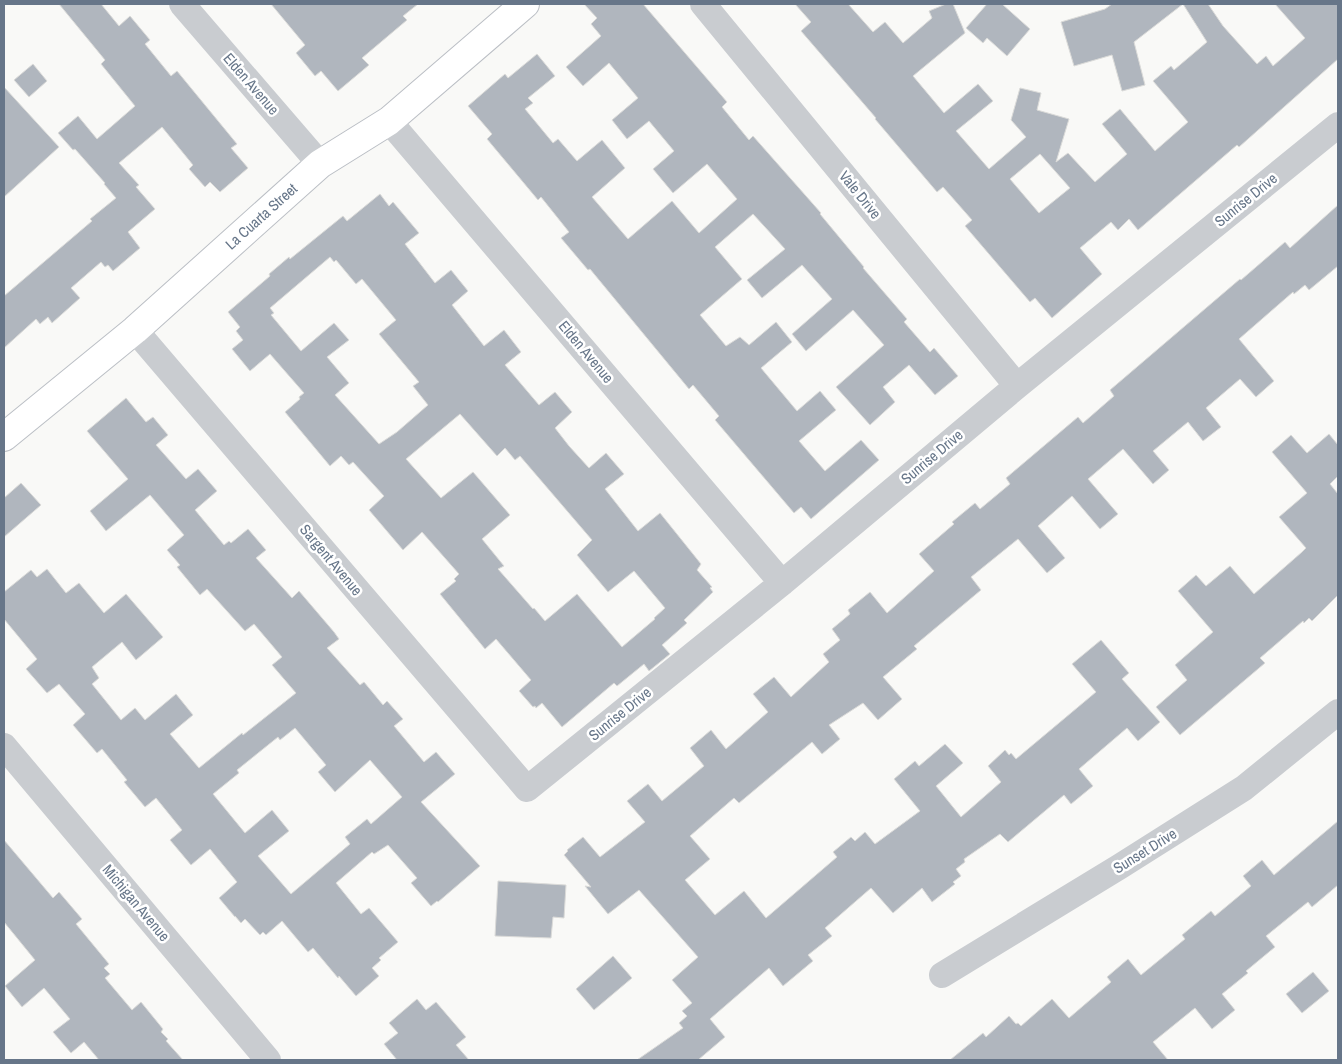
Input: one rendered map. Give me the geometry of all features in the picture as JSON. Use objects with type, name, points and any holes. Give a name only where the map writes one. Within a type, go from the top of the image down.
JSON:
[{"type":"street","name":"Elden Avenue","points":[[182,4],[320,164]]},
{"type":"street","name":"La Cuarta Street","points":[[4,437],[135,330],[320,164],[389,121],[524,4]]},
{"type":"street","name":"Vale Drive","points":[[703,4],[1017,386]]},
{"type":"street","name":"Elden Avenue","points":[[389,121],[782,583]]},
{"type":"street","name":"Sunrise Drive","points":[[527,789],[782,583],[1017,386],[1338,125]]},
{"type":"street","name":"Sargent Avenue","points":[[135,330],[527,789]]},
{"type":"street","name":"Sunset Drive","points":[[942,975],[1244,788],[1338,712]]},
{"type":"street","name":"Michigan Avenue","points":[[4,746],[268,1060]]},
{"type":"building","points":[[59,4],[101,4],[119,26],[130,16],[150,40],[145,44],[171,76],[177,71],[237,144],[231,148],[248,168],[220,192],[210,182],[205,187],[189,169],[193,165],[162,127],[119,163],[139,185],[136,187],[155,209],[128,232],[140,248],[113,271],[108,265],[105,267],[101,262],[71,288],[80,298],[52,323],[48,317],[40,324],[36,319],[4,348],[4,296],[92,221],[90,219],[116,198],[75,149],[73,150],[58,133],[78,116],[97,139],[135,106],[101,64],[105,60]]},
{"type":"building","points":[[271,4],[418,4],[403,16],[407,20],[362,58],[369,65],[338,91],[321,71],[315,76],[296,53],[305,45]]},
{"type":"building","points":[[584,4],[643,4],[727,102],[722,107],[749,140],[753,136],[821,213],[863,268],[907,319],[904,322],[930,352],[934,348],[958,376],[935,395],[909,365],[883,387],[895,402],[870,425],[836,387],[884,345],[853,310],[806,351],[792,334],[832,299],[802,265],[762,298],[747,280],[785,249],[753,214],[715,247],[742,279],[700,315],[726,346],[740,337],[749,345],[776,322],[792,342],[761,368],[797,411],[820,391],[836,410],[799,441],[825,471],[861,440],[879,460],[811,519],[801,507],[794,513],[715,420],[719,416],[693,385],[689,389],[590,269],[588,270],[561,238],[569,232],[541,197],[538,200],[487,139],[492,134],[468,106],[505,74],[508,78],[537,54],[555,76],[528,98],[533,103],[525,109],[553,143],[558,139],[577,161],[602,140],[625,168],[592,197],[628,239],[672,201],[699,233],[737,199],[707,164],[673,193],[653,169],[674,151],[649,121],[627,139],[612,120],[638,98],[609,63],[583,86],[566,67],[601,36],[591,24],[597,18]]},
{"type":"building","points":[[795,4],[848,4],[873,32],[885,22],[903,43],[932,18],[929,11],[946,4],[953,4],[965,33],[913,76],[944,113],[978,84],[993,101],[956,131],[989,169],[1026,137],[1011,120],[1020,88],[1041,93],[1037,110],[1069,119],[1056,162],[1068,153],[1095,182],[1127,154],[1102,124],[1120,109],[1155,151],[1188,122],[1153,81],[1171,66],[1174,70],[1207,42],[1183,4],[1208,4],[1223,26],[1257,64],[1266,56],[1273,66],[1305,38],[1275,4],[1338,4],[1338,59],[1239,147],[1237,145],[1138,230],[1129,219],[1118,230],[1111,222],[1080,248],[1102,274],[1052,318],[1035,298],[1030,302],[965,226],[972,220],[943,187],[937,192],[801,31],[811,22]],"holes":[[[1040,154],[1070,188],[1039,213],[1010,179]]]},
{"type":"building","points":[[987,4],[1002,4],[1030,29],[1007,56],[987,38],[983,43],[966,28]]},
{"type":"building","points":[[1112,4],[1183,4],[1134,42],[1145,85],[1122,91],[1112,55],[1074,66],[1061,22],[1105,9]]},
{"type":"building","points":[[33,64],[47,81],[29,97],[14,80]]},
{"type":"building","points":[[4,87],[59,147],[4,197]]},
{"type":"building","points":[[380,194],[389,206],[393,202],[419,233],[405,244],[435,283],[451,270],[468,291],[452,305],[484,346],[504,330],[521,352],[505,365],[539,405],[555,392],[572,412],[555,428],[569,446],[589,468],[606,453],[624,474],[605,489],[638,531],[660,513],[701,564],[697,570],[712,587],[710,588],[713,592],[684,620],[687,623],[662,645],[670,654],[649,671],[644,664],[617,686],[614,683],[562,727],[542,703],[536,708],[535,706],[533,707],[519,691],[531,680],[496,639],[485,649],[440,594],[456,581],[454,579],[459,574],[422,532],[403,550],[369,510],[384,496],[353,462],[349,465],[341,456],[330,466],[285,412],[304,393],[270,354],[250,371],[232,349],[243,340],[236,331],[240,327],[228,312],[289,257],[290,259],[343,216],[347,221]],"holes":[[[330,257],[334,262],[336,260],[356,284],[362,279],[396,320],[379,334],[419,382],[413,386],[428,405],[397,432],[379,444],[335,395],[349,383],[327,357],[349,340],[334,323],[301,351],[271,315],[274,313],[270,308]],[[460,414],[497,456],[505,448],[515,460],[520,456],[592,540],[577,555],[608,592],[634,571],[665,608],[622,647],[577,594],[545,621],[498,569],[504,566],[482,539],[510,515],[473,472],[441,498],[406,459]]]},
{"type":"building","points":[[1338,205],[1338,266],[1309,290],[1305,285],[1294,294],[1293,292],[1239,339],[1274,381],[1256,397],[1240,379],[1206,408],[1221,427],[1203,441],[1188,422],[1153,451],[1169,470],[1153,484],[1123,449],[1088,479],[1118,514],[1100,529],[1072,496],[1038,526],[1065,558],[1047,573],[1018,539],[971,577],[981,590],[914,646],[917,649],[883,677],[902,699],[878,720],[863,703],[829,725],[840,739],[822,754],[812,742],[739,803],[734,798],[690,836],[710,859],[685,880],[715,915],[744,891],[766,918],[837,857],[833,852],[851,837],[855,841],[865,832],[875,844],[920,811],[894,779],[915,761],[919,766],[945,744],[963,763],[936,786],[961,817],[1001,782],[988,766],[1005,750],[1016,759],[1096,692],[1072,664],[1101,640],[1129,673],[1122,679],[1160,722],[1138,741],[1127,728],[1079,769],[1093,786],[1071,804],[1064,795],[1008,842],[1000,834],[964,859],[965,862],[956,869],[961,876],[953,882],[955,884],[932,902],[922,888],[893,913],[871,888],[825,928],[832,936],[808,955],[813,961],[783,986],[769,968],[710,1019],[725,1037],[698,1060],[637,1060],[683,1028],[679,1023],[687,1016],[682,1011],[692,1003],[672,980],[698,957],[639,890],[608,914],[585,886],[591,887],[564,855],[567,850],[583,837],[600,857],[645,822],[627,801],[648,784],[662,801],[704,766],[690,748],[711,730],[726,749],[768,712],[753,694],[774,677],[791,697],[829,662],[823,654],[840,640],[832,629],[850,614],[848,610],[870,592],[887,613],[934,571],[919,554],[954,524],[952,522],[975,503],[980,509],[1010,484],[1006,478],[1078,417],[1083,423],[1114,396],[1110,390],[1240,279],[1285,242],[1290,248]]},
{"type":"building","points":[[126,398],[146,422],[153,417],[168,435],[156,445],[186,479],[198,469],[217,491],[195,510],[224,545],[229,541],[231,543],[248,529],[266,550],[256,558],[292,598],[299,591],[339,639],[327,648],[360,685],[364,682],[383,705],[387,701],[403,719],[394,726],[424,762],[436,752],[455,774],[421,802],[480,866],[431,906],[411,883],[417,878],[388,845],[374,854],[372,852],[336,883],[361,914],[369,908],[398,942],[379,958],[381,960],[372,968],[379,976],[356,996],[313,948],[308,952],[282,921],[266,935],[263,932],[260,935],[245,919],[241,923],[219,898],[237,882],[210,849],[191,865],[170,840],[182,830],[156,798],[145,807],[124,782],[127,780],[102,749],[97,753],[73,725],[85,714],[59,684],[47,693],[26,669],[37,659],[4,619],[4,592],[31,570],[37,577],[47,569],[66,593],[79,583],[104,613],[126,594],[163,637],[136,660],[122,642],[92,667],[99,678],[92,684],[121,720],[135,708],[145,720],[176,694],[193,715],[170,734],[199,768],[296,693],[272,665],[282,657],[254,624],[245,631],[207,589],[200,595],[177,567],[180,565],[167,550],[184,535],[150,495],[106,531],[90,511],[128,479],[87,431]],"holes":[[[295,728],[326,765],[318,772],[335,792],[370,760],[402,797],[371,824],[367,819],[345,837],[350,844],[291,894],[258,856],[289,831],[272,810],[245,833],[213,794],[239,773],[237,770],[278,737],[280,740]]]},
{"type":"building","points":[[1329,434],[1338,445],[1338,476],[1330,484],[1338,494],[1338,595],[1312,621],[1309,618],[1304,623],[1303,621],[1260,658],[1265,663],[1180,735],[1156,707],[1187,680],[1175,665],[1213,632],[1178,591],[1196,575],[1206,586],[1230,566],[1254,594],[1306,548],[1279,517],[1307,493],[1272,452],[1291,435],[1307,453]]},
{"type":"building","points":[[21,483],[41,505],[4,537],[4,498]]},
{"type":"building","points":[[1338,821],[1338,885],[1312,907],[1308,902],[1266,936],[1275,947],[1246,971],[1248,973],[1222,994],[1235,1010],[1212,1029],[1195,1008],[1153,1042],[1168,1060],[950,1060],[983,1033],[986,1037],[1009,1016],[1016,1024],[1018,1023],[1021,1026],[1052,999],[1069,1018],[1111,982],[1107,977],[1128,959],[1141,975],[1185,939],[1182,935],[1211,911],[1215,916],[1251,886],[1243,876],[1262,860],[1274,875]]},
{"type":"building","points":[[4,840],[53,898],[59,892],[82,919],[76,924],[109,964],[104,968],[110,974],[105,978],[132,1010],[141,1002],[163,1029],[161,1032],[168,1039],[166,1041],[183,1060],[99,1060],[84,1042],[71,1053],[53,1032],[70,1019],[44,988],[22,1007],[5,986],[35,960],[4,922]]},
{"type":"building","points":[[498,881],[566,885],[564,918],[553,917],[551,938],[495,936]]},
{"type":"building","points":[[613,956],[632,978],[594,1010],[576,989]]},
{"type":"building","points":[[1313,972],[1329,991],[1302,1013],[1286,994]]},
{"type":"building","points":[[417,999],[426,1010],[436,1002],[466,1037],[456,1045],[469,1060],[397,1060],[384,1044],[398,1033],[389,1023]]}]
